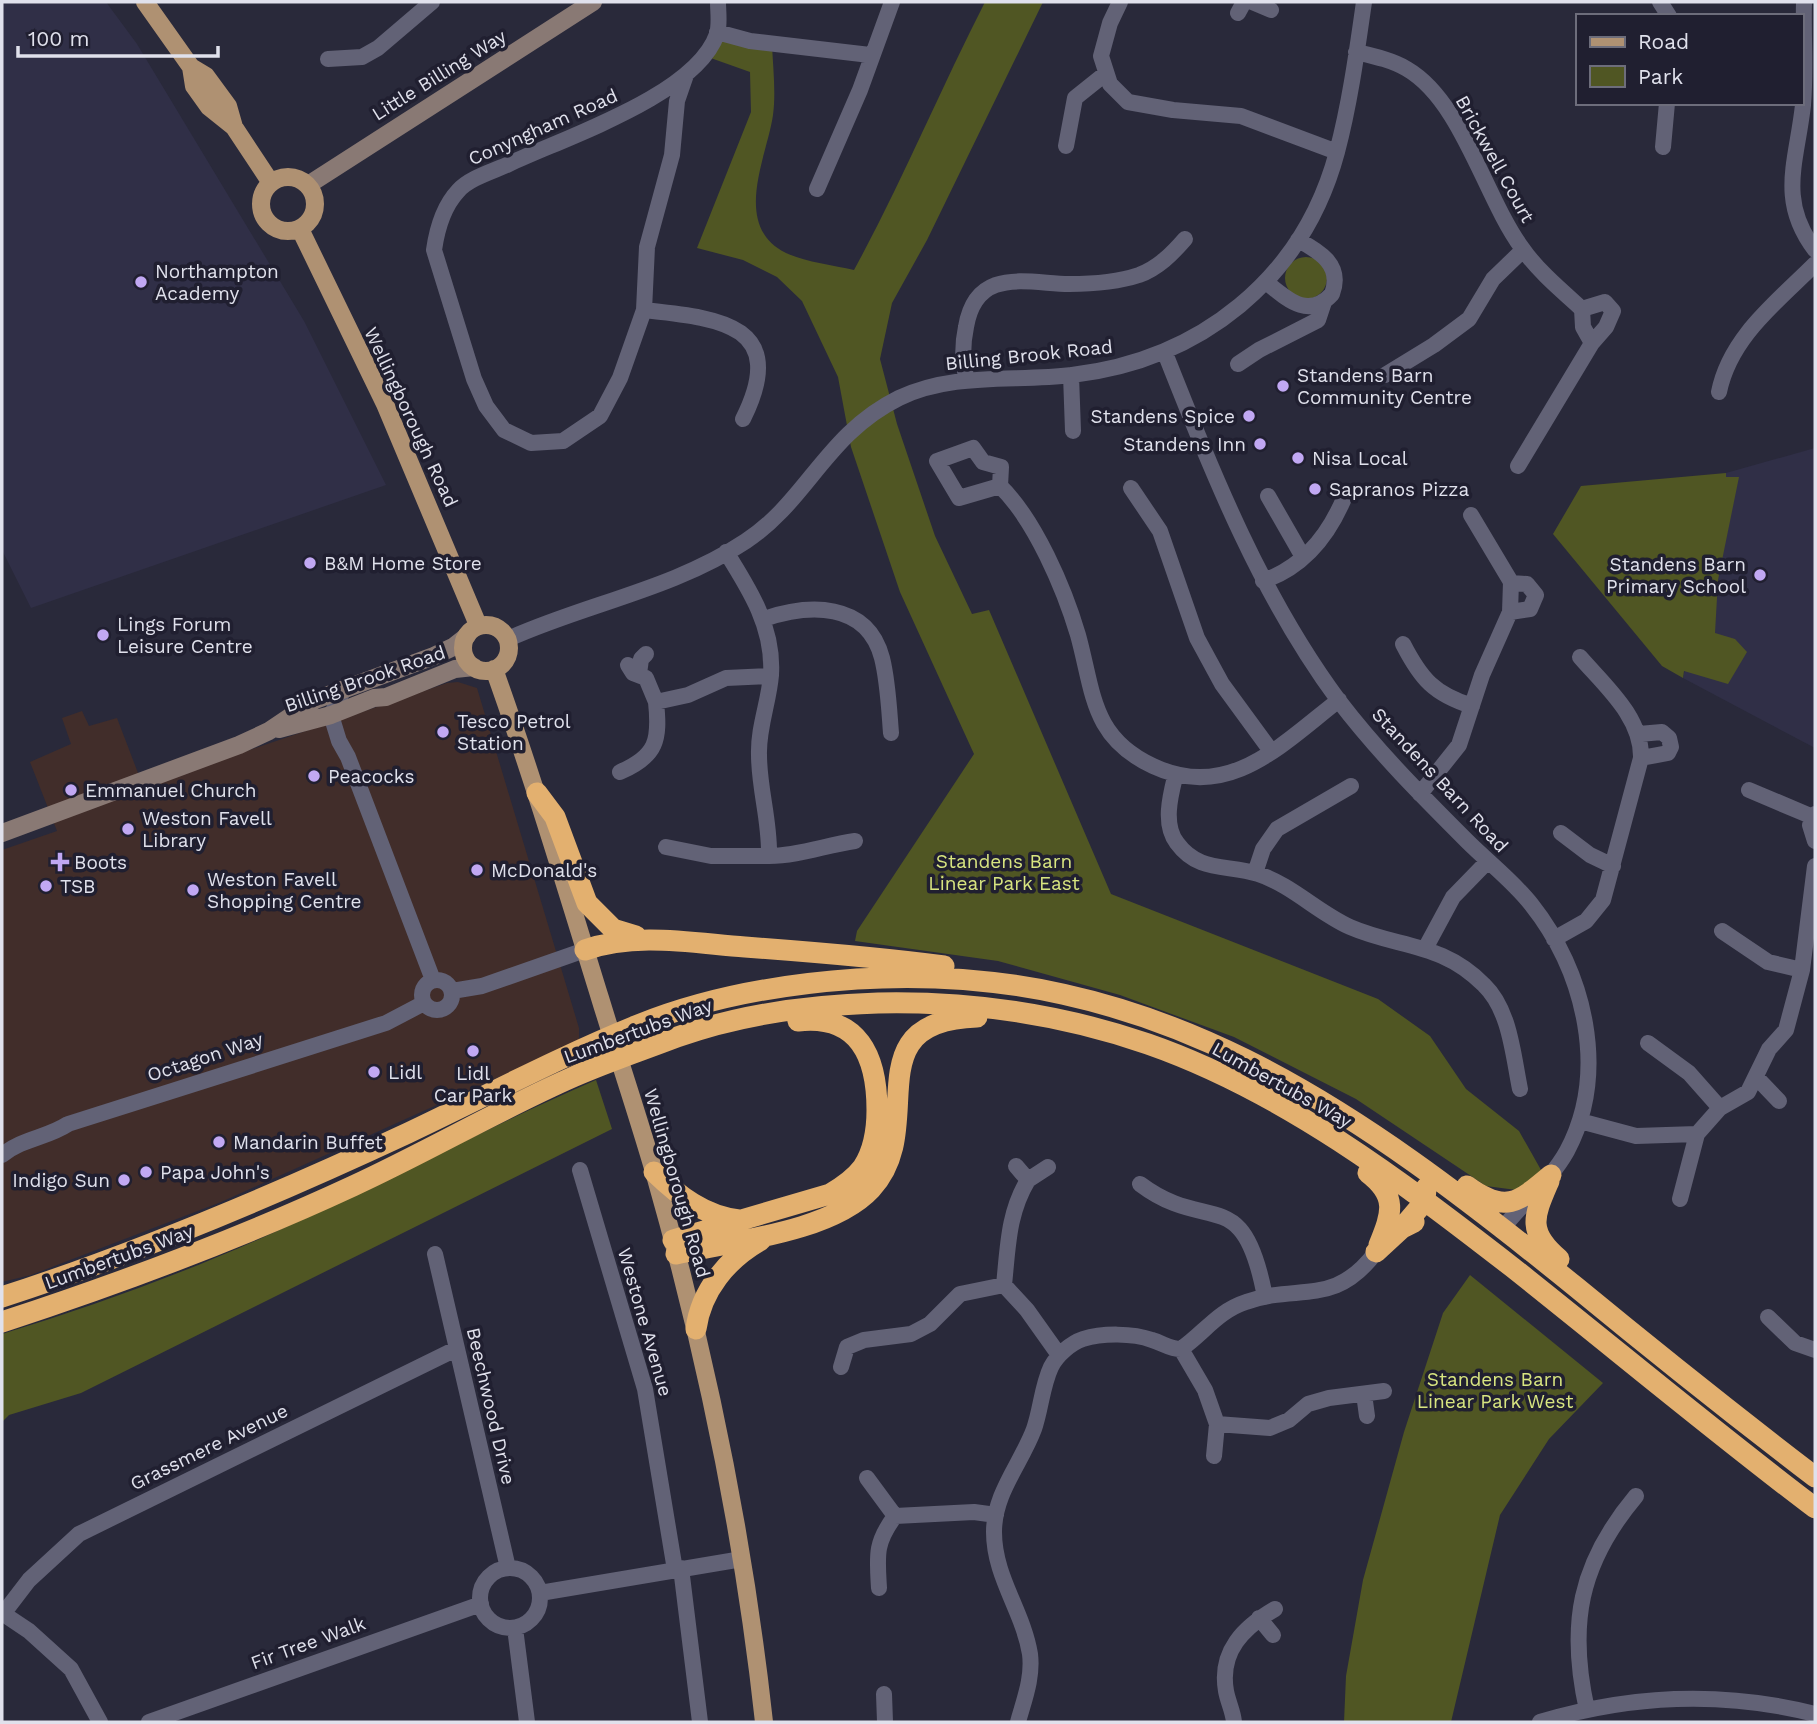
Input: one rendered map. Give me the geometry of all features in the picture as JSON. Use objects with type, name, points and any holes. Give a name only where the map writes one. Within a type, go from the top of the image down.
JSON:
[{"type":"highway","points":[[537,793],[555,817],[587,903],[595,914],[613,929],[644,939]]},
{"type":"highway","points":[[585,950],[606,942],[644,939],[921,963],[974,970],[1048,990]]},
{"type":"highway","name":"Lumbertubs Way","points":[[2,1297],[66,1276],[240,1209],[642,1023],[687,1009],[779,987],[888,977],[970,979],[1048,990],[1110,1005],[1180,1028],[1257,1063],[1339,1110],[1426,1168],[1815,1477]]},
{"type":"highway","name":"Lumbertubs Way","points":[[2,1322],[168,1264],[272,1222],[354,1186],[574,1077],[682,1035],[761,1016],[835,1004],[932,1002],[992,1007],[1045,1016],[1150,1045],[1202,1066],[1257,1093],[1337,1141],[1425,1200],[1815,1508]]},
{"type":"highway","points":[[675,1247],[775,1232],[847,1209],[872,1189],[889,1162],[896,1130],[901,1062],[914,1039],[929,1025],[947,1018],[979,1017],[1014,1022],[1045,1016]]},
{"type":"highway","points":[[675,1247],[740,1220],[830,1194],[849,1182],[863,1167],[872,1147],[877,1124],[875,1084],[869,1052],[857,1037],[842,1027],[825,1021],[806,1020],[682,1035]]},
{"type":"highway","points":[[1257,1063],[1286,1091],[1416,1176],[1425,1186],[1425,1200],[1402,1228],[1376,1252]]},
{"type":"highway","points":[[1339,1110],[1392,1132],[1490,1200],[1512,1203],[1525,1197],[1551,1175]]},
{"type":"highway","points":[[1337,1141],[1379,1181],[1390,1199],[1390,1219],[1376,1252]]},
{"type":"highway","points":[[654,1172],[678,1195],[699,1208],[740,1220]]},
{"type":"highway","points":[[1551,1175],[1535,1217],[1541,1241],[1602,1294],[1627,1329]]},
{"type":"highway","points":[[1402,1228],[1411,1223],[1428,1221],[1498,1269],[1543,1292]]},
{"type":"highway","points":[[1503,1228],[1499,1235],[1500,1244],[1630,1349],[1651,1380]]},
{"type":"highway","points":[[695,1329],[703,1302],[730,1262],[775,1232]]},
{"type":"main road","points":[[145,2],[191,67],[209,79],[228,106],[234,127],[271,183]]},
{"type":"main road","points":[[289,177],[308,185],[315,200],[315,209],[307,224],[300,229],[281,231],[265,219],[262,197],[271,183],[289,177]]},
{"type":"main road","name":"Wellingborough Road","points":[[300,229],[385,404],[472,631]]},
{"type":"main road","points":[[496,627],[508,639],[506,660],[494,669],[474,667],[464,653],[472,631],[496,627]]},
{"type":"main road","name":"Wellingborough Road","points":[[494,669],[537,793],[675,1247],[695,1329],[742,1559],[764,1722]]},
{"type":"street","points":[[328,59],[362,57],[378,48],[432,2]]},
{"type":"street","name":"Conyngham Road","points":[[686,75],[677,101],[672,155],[647,247],[644,310],[620,378],[600,416],[563,441],[531,443],[504,430],[486,406],[474,379],[434,250],[437,230],[458,190],[560,140],[634,109],[686,75],[705,56],[717,32],[718,2]]},
{"type":"street","points":[[817,189],[860,90],[870,55],[892,2]]},
{"type":"street","points":[[1121,2],[1103,42],[1101,56],[1105,74],[1128,102],[1173,110],[1241,116],[1337,152]]},
{"type":"street","points":[[1252,2],[1271,10]]},
{"type":"street","name":"Billing Brook Road","points":[[508,639],[671,579],[726,552],[766,524],[842,437],[859,422],[921,389],[967,380],[1071,375],[1118,368],[1164,353],[1221,321],[1266,282],[1298,240],[1320,199],[1337,152],[1364,2]]},
{"type":"street","points":[[1804,2],[1810,55],[1791,193],[1800,226],[1815,250]]},
{"type":"street","name":"Little Billing Way","points":[[308,185],[581,5]]},
{"type":"street","points":[[717,32],[750,41],[870,55]]},
{"type":"street","name":"Brickwell Court","points":[[1356,52],[1409,70],[1438,100],[1460,131],[1523,250],[1582,309],[1583,327],[1592,343]]},
{"type":"street","points":[[1066,146],[1075,98],[1105,74]]},
{"type":"street","points":[[1664,147],[1667,105]]},
{"type":"street","points":[[967,380],[962,352],[968,316],[981,294],[990,287],[1009,280],[1071,284],[1139,275],[1165,261],[1185,239]]},
{"type":"street","points":[[1238,364],[1259,350],[1318,320],[1324,302],[1334,288],[1332,267],[1320,252],[1298,240]]},
{"type":"street","name":"Brickwell Court","points":[[1385,375],[1445,338],[1469,319],[1501,269],[1523,250]]},
{"type":"street","points":[[1719,392],[1723,372],[1733,350],[1815,264]]},
{"type":"street","points":[[1266,282],[1298,306],[1309,307],[1324,302]]},
{"type":"street","points":[[1518,466],[1614,311],[1605,302],[1582,309]]},
{"type":"street","points":[[644,310],[722,320],[743,332],[755,349],[758,366],[757,387],[743,419]]},
{"type":"street","name":"Standens Barn Road","points":[[1164,353],[1263,581],[1296,638],[1339,700],[1420,794],[1531,905],[1554,939],[1582,1006],[1589,1046],[1588,1081],[1580,1121],[1567,1151],[1551,1175],[1526,1199],[1503,1228]]},
{"type":"street","points":[[1071,375],[1073,431]]},
{"type":"street","points":[[1000,486],[1010,496],[1039,541],[1077,634],[1096,711],[1107,730],[1134,758],[1175,777],[1225,776],[1248,767],[1339,700]]},
{"type":"street","points":[[1130,488],[1160,531],[1196,638],[1222,684],[1271,751]]},
{"type":"street","points":[[1268,496],[1303,557]]},
{"type":"street","points":[[1263,581],[1280,575],[1330,530],[1345,496]]},
{"type":"street","points":[[1420,794],[1452,757],[1465,732],[1495,642],[1510,612],[1511,583],[1471,514]]},
{"type":"street","points":[[726,552],[764,619],[771,654],[771,676],[759,735],[769,856]]},
{"type":"street","points":[[1510,612],[1530,609],[1536,595],[1527,584],[1511,583]]},
{"type":"street","points":[[764,619],[785,612],[820,608],[835,610],[863,627],[881,655],[891,733]]},
{"type":"street","name":"Billing Brook Road","points":[[269,732],[315,700],[448,650],[472,631]]},
{"type":"street","points":[[1403,643],[1415,667],[1434,690],[1472,706]]},
{"type":"street","points":[[620,772],[637,765],[649,754],[656,742],[659,726],[656,702],[646,678],[634,670],[646,654]]},
{"type":"street","points":[[1554,939],[1576,929],[1594,913],[1603,900],[1641,758],[1639,734],[1632,718],[1580,657]]},
{"type":"street","name":"Billing Brook Road","points":[[2,833],[269,732],[331,715],[455,669],[474,667]]},
{"type":"street","points":[[656,702],[688,695],[726,678],[771,676]]},
{"type":"street","points":[[344,689],[331,715],[433,980]]},
{"type":"street","points":[[1639,734],[1662,732],[1669,738],[1671,747],[1668,753],[1641,758]]},
{"type":"street","points":[[1175,777],[1169,822],[1174,840],[1199,863],[1255,873],[1281,884],[1350,927],[1426,947],[1466,970],[1485,986],[1501,1010],[1520,1089]]},
{"type":"street","points":[[1255,873],[1263,849],[1277,829],[1351,786]]},
{"type":"street","points":[[1749,790],[1814,816],[1811,833],[1815,841]]},
{"type":"street","points":[[1561,833],[1590,855],[1613,866]]},
{"type":"street","points":[[666,847],[711,856],[769,856],[799,855],[822,846],[855,841]]},
{"type":"street","points":[[1426,947],[1453,897],[1488,861]]},
{"type":"street","points":[[1680,1199],[1697,1134],[1720,1108],[1748,1092],[1769,1049],[1786,1030],[1807,967],[1815,866]]},
{"type":"street","points":[[1722,931],[1768,962],[1807,967]]},
{"type":"street","points":[[452,991],[482,986],[585,950]]},
{"type":"street","points":[[433,980],[442,980],[452,991],[450,1001],[442,1009],[432,1009],[424,1003],[422,991],[433,980]]},
{"type":"street","name":"Octagon Way","points":[[2,1155],[33,1137],[51,1136],[80,1120],[386,1023],[424,1003]]},
{"type":"street","points":[[1648,1043],[1689,1073],[1720,1108]]},
{"type":"street","points":[[1757,1078],[1779,1101]]},
{"type":"street","points":[[1580,1121],[1636,1136],[1697,1134]]},
{"type":"street","points":[[1016,1166],[1028,1180]]},
{"type":"street","points":[[1048,1167],[1028,1180],[1018,1197],[1008,1232],[1004,1284],[1027,1310],[1059,1355]]},
{"type":"street","name":"Westone Avenue","points":[[580,1170],[645,1389],[678,1569],[700,1722]]},
{"type":"street","points":[[1140,1184],[1153,1193],[1179,1195],[1240,1226],[1259,1261],[1265,1297]]},
{"type":"street","points":[[1018,1722],[1028,1691],[1030,1656],[1026,1636],[996,1556],[996,1515],[1007,1482],[1035,1428],[1051,1367],[1059,1355],[1082,1339],[1105,1336],[1152,1339],[1171,1349],[1181,1349],[1224,1311],[1265,1297],[1326,1290],[1350,1279],[1376,1252]]},
{"type":"street","name":"Beechwood Drive","points":[[435,1254],[508,1568]]},
{"type":"street","points":[[831,1339],[847,1347],[864,1340],[911,1334],[930,1324],[961,1294],[1004,1284]]},
{"type":"street","points":[[1768,1317],[1795,1343],[1815,1350]]},
{"type":"street","points":[[841,1367],[847,1347]]},
{"type":"street","name":"Grassmere Avenue","points":[[2,1613],[29,1580],[79,1534],[456,1349]]},
{"type":"street","points":[[1181,1349],[1205,1390],[1217,1424],[1214,1456]]},
{"type":"street","points":[[1217,1424],[1270,1428],[1289,1420],[1308,1404],[1329,1398],[1384,1391]]},
{"type":"street","points":[[1364,1394],[1367,1416]]},
{"type":"street","points":[[867,1478],[895,1516]]},
{"type":"street","points":[[1587,1710],[1576,1645],[1581,1598],[1601,1543],[1636,1496]]},
{"type":"street","points":[[895,1516],[974,1512],[996,1515]]},
{"type":"street","points":[[878,1588],[879,1538],[895,1516]]},
{"type":"street","points":[[540,1593],[742,1559]]},
{"type":"street","points":[[508,1568],[526,1572],[540,1593],[536,1613],[530,1621],[514,1628],[495,1623],[481,1604],[485,1583],[491,1575],[508,1568]]},
{"type":"street","name":"Fir Tree Walk","points":[[149,1722],[481,1604]]},
{"type":"street","points":[[1234,1722],[1224,1676],[1227,1655],[1239,1634],[1275,1609]]},
{"type":"street","points":[[2,1613],[29,1631],[71,1670],[100,1722]]},
{"type":"street","points":[[1259,1618],[1273,1635]]},
{"type":"street","points":[[514,1628],[527,1722]]},
{"type":"street","points":[[884,1694],[885,1722]]},
{"type":"street","points":[[1540,1722],[1587,1710],[1649,1701],[1705,1699],[1747,1702],[1815,1714]]},
{"type":"shaded area","name":"Northampton Academy","points":[[2,2],[106,2],[137,44],[304,321],[386,485],[31,608],[2,550]]},
{"type":"shaded area","name":"Standens Barn Primary School","points":[[1815,448],[1815,748],[1683,678],[1726,473]]},
{"type":"shaded area","name":"Weston Favell Shopping Centre","points":[[458,682],[477,688],[579,1028],[579,1041],[221,1202],[31,1275],[2,1282],[2,850],[57,831],[30,762],[71,744],[62,718],[82,711],[89,726],[117,718],[143,786],[447,683]]},
{"type":"green space","name":"Standens Barn Linear Park East","points":[[985,2],[1043,2],[927,240],[892,303],[880,359],[897,424],[935,536],[972,614],[989,610],[1111,894],[1378,999],[1430,1036],[1466,1089],[1519,1131],[1545,1177],[1524,1191],[1486,1186],[1356,1099],[1234,1037],[1120,995],[998,961],[855,941],[857,931],[974,754],[900,592],[851,447],[838,377],[802,301],[777,277],[743,260],[697,248],[751,112],[750,72],[705,56],[717,32],[772,45],[774,107],[757,190],[756,209],[760,226],[769,241],[786,253],[854,270]]},
{"type":"green space","points":[[1306,257],[1321,263],[1327,278],[1321,293],[1306,299],[1291,293],[1285,278],[1291,263]]},
{"type":"green space","points":[[1726,473],[1726,477],[1739,477],[1718,580],[1715,633],[1735,639],[1747,652],[1728,684],[1684,671],[1683,678],[1662,666],[1553,534],[1581,486]]},
{"type":"green space","points":[[596,1080],[612,1129],[81,1393],[9,1415],[2,1422],[2,1334],[140,1288],[242,1247]]},
{"type":"green space","name":"Standens Barn Linear Park West","points":[[1470,1275],[1603,1383],[1549,1439],[1500,1515],[1451,1722],[1344,1722],[1346,1676],[1363,1580],[1404,1432],[1443,1313]]},
{"type":"place","name":"Northampton Academy","points":[[141,282]]},
{"type":"place","name":"Standens Barn Community Centre","points":[[1283,386]]},
{"type":"place","name":"Standens Spice","points":[[1249,416]]},
{"type":"place","name":"Standens Inn","points":[[1260,444]]},
{"type":"place","name":"Nisa Local","points":[[1298,458]]},
{"type":"place","name":"Sapranos Pizza","points":[[1315,489]]},
{"type":"place","name":"B&M Home Store","points":[[310,563]]},
{"type":"place","name":"Standens Barn Primary School","points":[[1760,575]]},
{"type":"place","name":"Lings Forum Leisure Centre","points":[[103,635]]},
{"type":"place","name":"Tesco Petrol Station","points":[[443,732]]},
{"type":"place","name":"Peacocks","points":[[314,776]]},
{"type":"place","name":"Emmanuel Church","points":[[71,790]]},
{"type":"place","name":"Weston Favell Library","points":[[128,829]]},
{"type":"place","name":"Boots","points":[[60,862]]},
{"type":"place","name":"McDonald's","points":[[477,870]]},
{"type":"place","name":"TSB","points":[[46,886]]},
{"type":"place","name":"Weston Favell Shopping Centre","points":[[193,890]]},
{"type":"place","name":"Lidl Car Park","points":[[473,1051]]},
{"type":"place","name":"Lidl","points":[[374,1072]]},
{"type":"place","name":"Mandarin Buffet","points":[[219,1142]]},
{"type":"place","name":"Papa John's","points":[[146,1172]]},
{"type":"place","name":"Indigo Sun","points":[[124,1180]]}]
